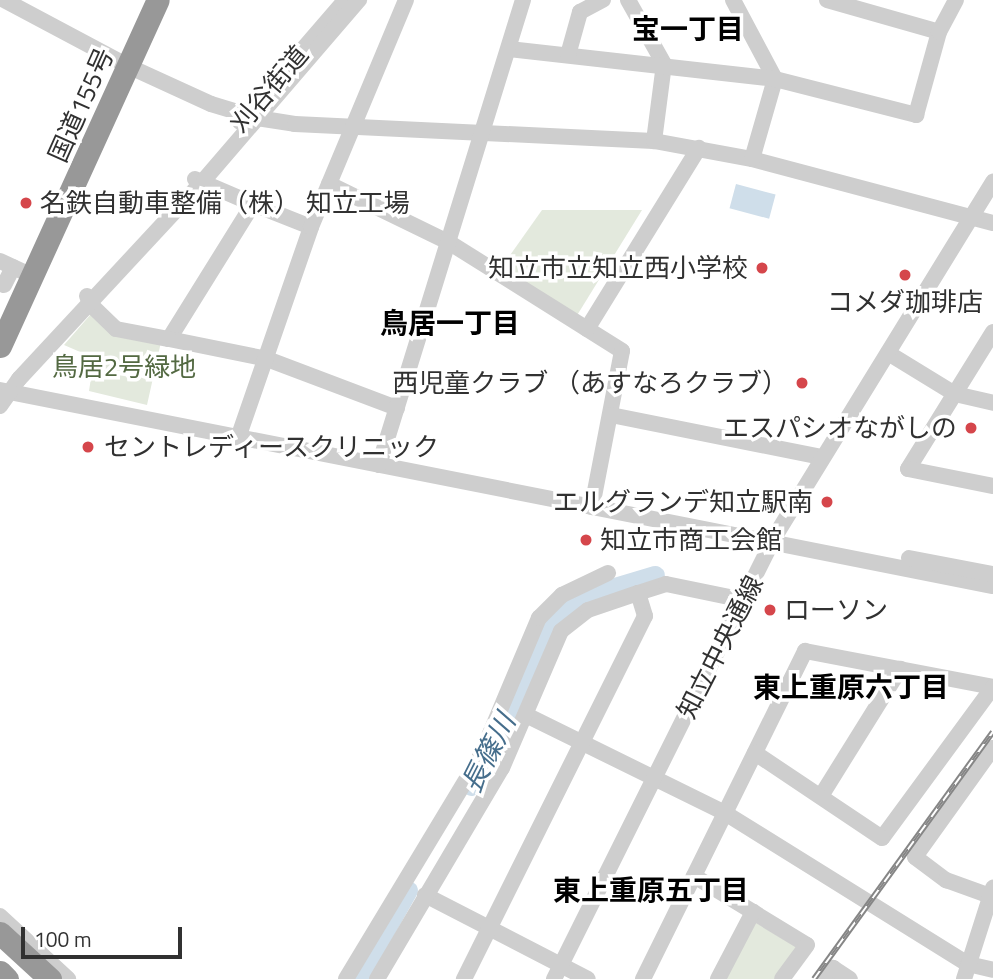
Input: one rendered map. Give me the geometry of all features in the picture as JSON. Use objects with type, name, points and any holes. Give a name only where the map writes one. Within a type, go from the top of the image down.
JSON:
[{"type":"highway","name":"国道155号","points":[[0,346],[16,269],[128,66],[158,0]]},
{"type":"highway","points":[[0,933],[50,979]]},
{"type":"highway","points":[[0,951],[31,979]]},
{"type":"highway","points":[[0,972],[7,979]]},
{"type":"street","points":[[3,0],[128,66],[251,117],[356,127],[654,141],[752,159],[993,223]]},
{"type":"street","name":"刈谷街道","points":[[0,406],[5,391],[194,184],[345,0]]},
{"type":"street","points":[[251,117],[359,0]]},
{"type":"street","points":[[239,438],[311,227],[356,127],[406,0]]},
{"type":"street","points":[[379,465],[485,133],[523,0]]},
{"type":"street","points":[[628,0],[664,64],[654,141]]},
{"type":"street","points":[[733,0],[775,79],[752,159]]},
{"type":"street","points":[[827,0],[939,32]]},
{"type":"street","points":[[509,49],[664,64],[775,79],[916,115],[939,32],[956,0]]},
{"type":"street","points":[[568,55],[580,12],[599,1]]},
{"type":"street","points":[[587,329],[699,148]]},
{"type":"street","name":"知立中央通線","points":[[558,971],[772,541],[821,457],[993,182]]},
{"type":"street","points":[[194,184],[311,227]]},
{"type":"street","points":[[329,184],[450,243],[621,351],[592,507]]},
{"type":"street","points":[[169,339],[253,204]]},
{"type":"street","points":[[4,285],[16,269]]},
{"type":"street","points":[[89,298],[116,329],[267,359],[397,408]]},
{"type":"street","points":[[993,332],[908,469],[993,486]]},
{"type":"street","points":[[888,353],[955,394],[993,403]]},
{"type":"street","points":[[5,391],[887,565],[949,572],[990,588]]},
{"type":"street","points":[[611,415],[821,457]]},
{"type":"street","points":[[887,565],[902,579],[990,588]]},
{"type":"street","points":[[346,979],[481,755],[539,618],[562,595],[608,573]]},
{"type":"street","points":[[377,979],[502,768],[527,716],[561,631],[588,610],[666,584],[744,600]]},
{"type":"street","points":[[464,979],[645,616],[638,593]]},
{"type":"street","points":[[643,979],[805,651],[993,687],[882,838],[755,753]]},
{"type":"street","points":[[821,796],[900,669]]},
{"type":"street","points":[[527,716],[725,813],[966,971],[993,970]]},
{"type":"street","points":[[966,971],[992,894],[946,880],[915,857],[993,748]]},
{"type":"street","points":[[694,876],[807,945],[782,979]]},
{"type":"street","points":[[425,895],[489,929],[558,971],[588,979]]},
{"type":"street","points":[[718,979],[753,912]]},
{"type":"street","points":[[0,916],[68,979]]},
{"type":"street","points":[[825,979],[833,968],[850,979]]},
{"type":"green space","points":[[542,210],[642,210],[576,317],[501,268]]},
{"type":"green space","name":"鳥居2号緑地","points":[[91,314],[161,342],[147,405],[89,391],[94,358],[64,345]]},
{"type":"green space","points":[[753,921],[798,948],[776,979],[724,979]]},
{"type":"water","points":[[736,184],[776,195],[769,219],[730,208]]},
{"type":"waterway","name":"長篠川","points":[[471,786],[497,744],[543,632],[559,612],[584,596],[655,575]]},
{"type":"waterway","name":"長篠川","points":[[358,979],[408,890]]},
{"type":"railway","points":[[814,979],[993,732]]},
{"type":"place","name":"名鉄自動車整備（株） 知立工場","points":[[26,203]]},
{"type":"place","name":"知立市立知立西小学校","points":[[762,268]]},
{"type":"place","name":"コメダ珈琲店","points":[[905,275]]},
{"type":"place","name":"西児童クラブ （あすなろクラブ）","points":[[802,383]]},
{"type":"place","name":"エスパシオながしの","points":[[971,428]]},
{"type":"place","name":"セントレディースクリニック","points":[[88,447]]},
{"type":"place","name":"エルグランデ知立駅南","points":[[827,502]]},
{"type":"place","name":"知立市商工会館","points":[[586,540]]},
{"type":"place","name":"ローソン","points":[[770,610]]},
{"type":"district","name":"宝一丁目","points":[[688,29]]},
{"type":"district","name":"鳥居一丁目","points":[[450,323]]},
{"type":"district","name":"東上重原六丁目","points":[[851,687]]},
{"type":"district","name":"東上重原五丁目","points":[[651,890]]}]
